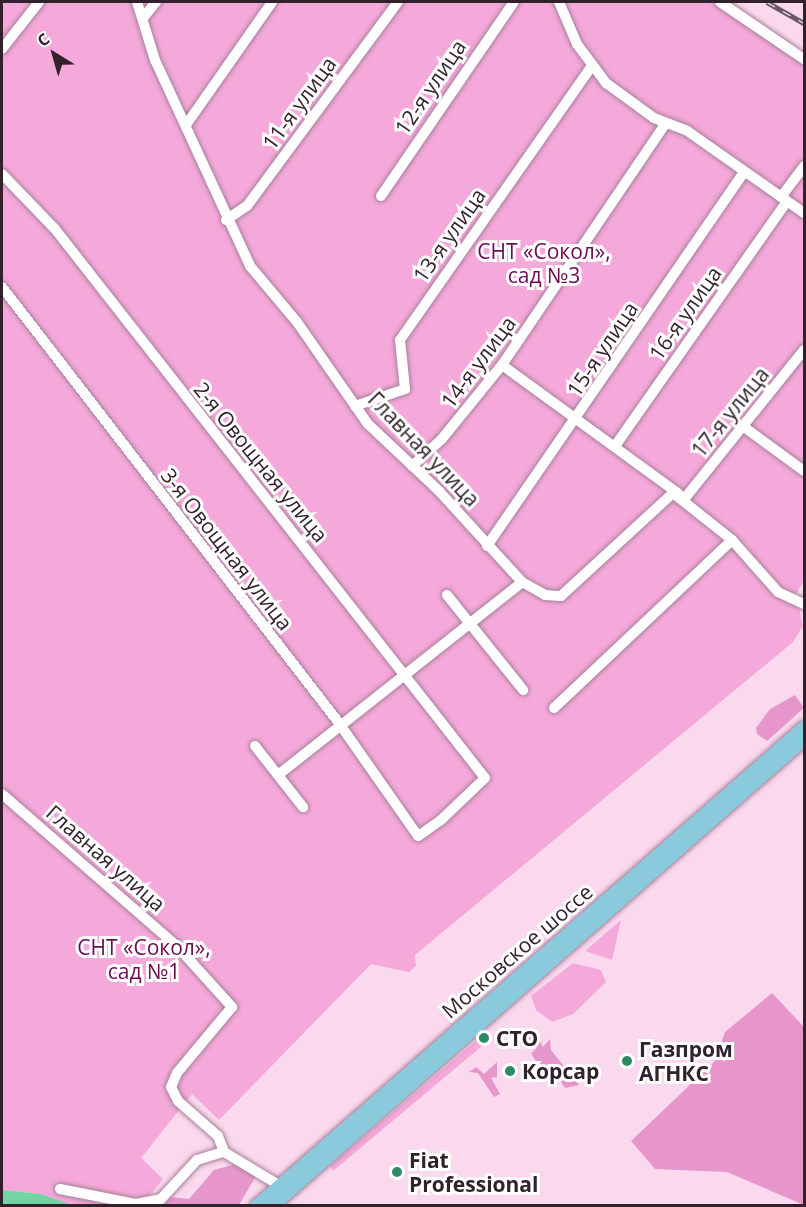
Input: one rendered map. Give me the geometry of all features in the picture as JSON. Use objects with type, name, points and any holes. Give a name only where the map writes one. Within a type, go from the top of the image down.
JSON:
[{"type":"main road","name":"Московское шоссе","points":[[273,1206],[770,764],[804,727]]},
{"type":"main road","name":"Московское шоссе","points":[[256,1206],[770,764],[804,740]]},
{"type":"street","points":[[2,49],[39,2]]},
{"type":"street","name":"Главная улица","points":[[137,2],[155,60],[186,125],[226,220],[250,266],[297,322],[355,406],[522,582],[546,595],[561,596],[666,496],[682,496]]},
{"type":"street","points":[[143,18],[156,2]]},
{"type":"street","points":[[186,125],[272,2]]},
{"type":"street","name":"11-я улица","points":[[226,220],[247,206],[398,2]]},
{"type":"street","name":"12-я улица","points":[[381,196],[514,2]]},
{"type":"street","points":[[559,2],[591,67],[631,102],[666,123],[686,130],[804,213]]},
{"type":"street","points":[[720,2],[804,59]]},
{"type":"street","name":"13-я улица","points":[[355,406],[405,389],[400,340],[591,67]]},
{"type":"street","name":"14-я улица","points":[[411,466],[441,440],[502,365],[666,123]]},
{"type":"street","name":"16-я улица","points":[[615,446],[784,199],[804,166]]},
{"type":"street","name":"15-я улица","points":[[488,546],[578,420],[744,172]]},
{"type":"street","name":"2-я Овощная улица","points":[[2,174],[55,229],[485,778],[418,836]]},
{"type":"street","name":"3-я Овощная улица","points":[[2,287],[339,723],[418,836]]},
{"type":"street","name":"17-я улица","points":[[682,496],[744,427],[803,355]]},
{"type":"street","points":[[502,365],[682,496],[732,540],[778,592],[804,603]]},
{"type":"street","points":[[744,427],[804,471]]},
{"type":"street","points":[[554,708],[732,540]]},
{"type":"street","points":[[278,775],[339,723],[522,582]]},
{"type":"street","points":[[447,595],[523,690]]},
{"type":"street","points":[[255,746],[303,807]]},
{"type":"street","name":"Главная улица","points":[[2,794],[176,945],[232,1007],[177,1073],[171,1087],[178,1101],[218,1136],[224,1152],[279,1185]]},
{"type":"street","points":[[60,1189],[135,1204],[160,1199],[197,1160],[224,1152]]},
{"type":"green space","name":"СНТ «Сокол», сад №3","points":[[2,2],[717,2],[804,53],[804,581],[796,594],[803,626],[793,642],[415,955],[416,966],[409,972],[371,964],[219,1120],[192,1094],[141,1158],[163,1179],[142,1205],[72,1205],[41,1194],[2,1190]]},
{"type":"green space","points":[[621,920],[612,960],[585,951]]},
{"type":"green space","points":[[573,963],[601,970],[606,982],[573,1014],[552,1022],[536,1010],[531,996]]},
{"type":"green space","points":[[485,1033],[491,1036],[488,1041],[333,1171],[330,1166]]},
{"type":"shaded area","points":[[795,695],[804,708],[767,741],[757,734],[756,728],[770,709]]},
{"type":"shaded area","points":[[772,993],[804,1027],[804,1205],[727,1172],[655,1169],[631,1141],[715,1061],[725,1032]]},
{"type":"shaded area","points":[[536,1034],[543,1047],[550,1039],[551,1050],[579,1085],[565,1088],[561,1082],[566,1077],[556,1070],[546,1075],[541,1070],[531,1053],[537,1048],[527,1041],[528,1035]]},
{"type":"shaded area","points":[[497,1062],[497,1077],[491,1078],[500,1094],[494,1097],[478,1073],[469,1072],[476,1067],[484,1074]]},
{"type":"shaded area","points":[[239,1163],[257,1174],[239,1205],[164,1204],[171,1197],[189,1199],[214,1170]]},
{"type":"shaded area","points":[[2,1190],[41,1194],[72,1205],[2,1205]]},
{"type":"railway","points":[[767,2],[804,23]]},
{"type":"place","name":"СТО","points":[[484,1038]]},
{"type":"place","name":"Газпром АГНКС","points":[[627,1061]]},
{"type":"place","name":"Корсар","points":[[510,1071]]},
{"type":"place","name":"Fiat Professional","points":[[397,1172]]},
{"type":"park label","name":"СНТ «Сокол», сад №1","points":[[144,959]]}]
